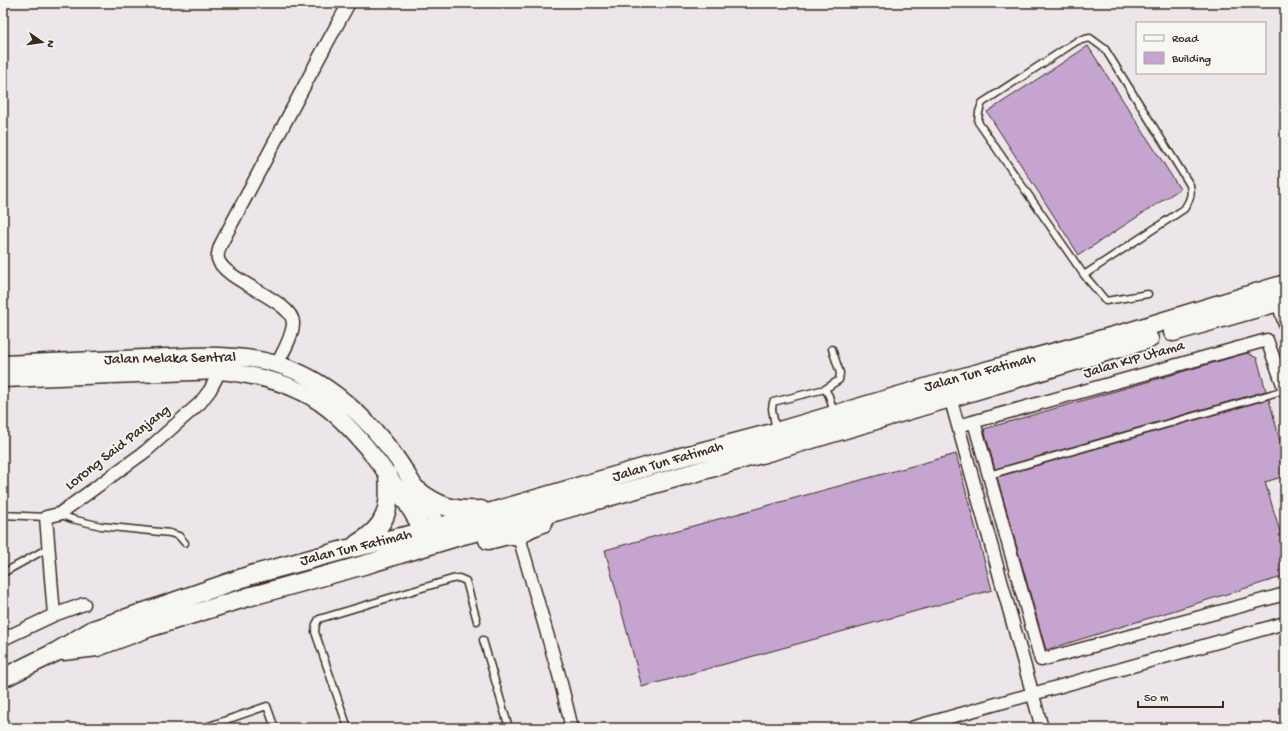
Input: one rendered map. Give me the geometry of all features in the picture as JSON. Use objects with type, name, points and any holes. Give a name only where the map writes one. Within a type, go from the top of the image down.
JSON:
[{"type":"main road","name":"Jalan Tun Fatimah","points":[[3,678],[56,652],[93,630],[251,575],[348,549],[435,536],[558,511],[1082,360],[1186,328],[1281,293]]},
{"type":"main road","name":"Jalan Tun Fatimah","points":[[56,652],[97,647],[148,628],[248,597],[371,563],[504,508],[670,460],[776,432],[946,382],[1125,333],[1281,293]]},
{"type":"main road","points":[[348,549],[365,539],[377,529],[384,520],[388,507],[388,476]]},
{"type":"main road","points":[[417,490],[429,500],[449,508],[478,510],[504,508]]},
{"type":"main road","points":[[371,563],[391,565],[416,562],[503,536],[519,537],[527,529],[547,522],[555,517],[558,511]]},
{"type":"street","points":[[277,364],[290,336],[293,323],[290,314],[270,297],[238,279],[223,267],[218,259],[218,252],[258,173],[349,3]]},
{"type":"street","points":[[1281,293],[1285,324]]},
{"type":"street","name":"Jalan KIP Utama","points":[[958,426],[1267,340],[1285,390]]},
{"type":"street","name":"Jalan Melaka Sentral","points":[[3,364],[191,356],[222,356],[256,359],[277,364],[304,375],[334,393],[367,422],[399,460],[417,490],[435,536]]},
{"type":"street","name":"Jalan Melaka Sentral","points":[[3,379],[220,371],[253,375],[278,382],[303,392],[326,407],[345,425],[364,444],[435,536]]},
{"type":"street","name":"Lorong Said Panjang","points":[[46,517],[58,514],[88,494],[152,445],[200,403],[210,390],[220,371]]},
{"type":"street","points":[[950,397],[1042,728]]},
{"type":"street","points":[[974,422],[1041,660],[1285,594]]},
{"type":"street","points":[[46,517],[54,615]]},
{"type":"street","points":[[519,537],[559,675],[572,728]]},
{"type":"street","points":[[3,639],[54,615],[84,604]]},
{"type":"street","points":[[911,728],[1285,623]]},
{"type":"lane","points":[[1084,275],[1184,208],[1190,201],[1192,192],[1190,185],[1105,49],[1090,38],[1077,41],[982,103],[978,122],[1084,275],[1106,301],[1148,294]]},
{"type":"lane","points":[[776,432],[772,409],[773,402],[824,389],[839,380],[840,374],[832,349]]},
{"type":"lane","points":[[824,389],[829,396],[834,414]]},
{"type":"lane","points":[[989,475],[1285,390]]},
{"type":"lane","points":[[58,514],[101,526],[170,533],[179,536],[185,543]]},
{"type":"lane","points":[[3,515],[46,517]]},
{"type":"lane","points":[[3,573],[48,548]]},
{"type":"lane","points":[[348,728],[316,632],[316,624],[319,619],[459,578],[466,582],[477,621]]},
{"type":"lane","points":[[483,640],[509,728]]},
{"type":"lane","points":[[203,728],[267,706],[275,728]]},
{"type":"building","points":[[1088,46],[1180,189],[1079,255],[987,112]]},
{"type":"building","points":[[1247,353],[1257,358],[1266,391],[995,469],[984,429]]},
{"type":"building","points":[[1269,399],[1285,460],[1285,476],[1265,482],[1285,548],[1285,576],[1046,650],[997,477]]},
{"type":"building","points":[[956,454],[992,590],[642,687],[605,550]]}]
